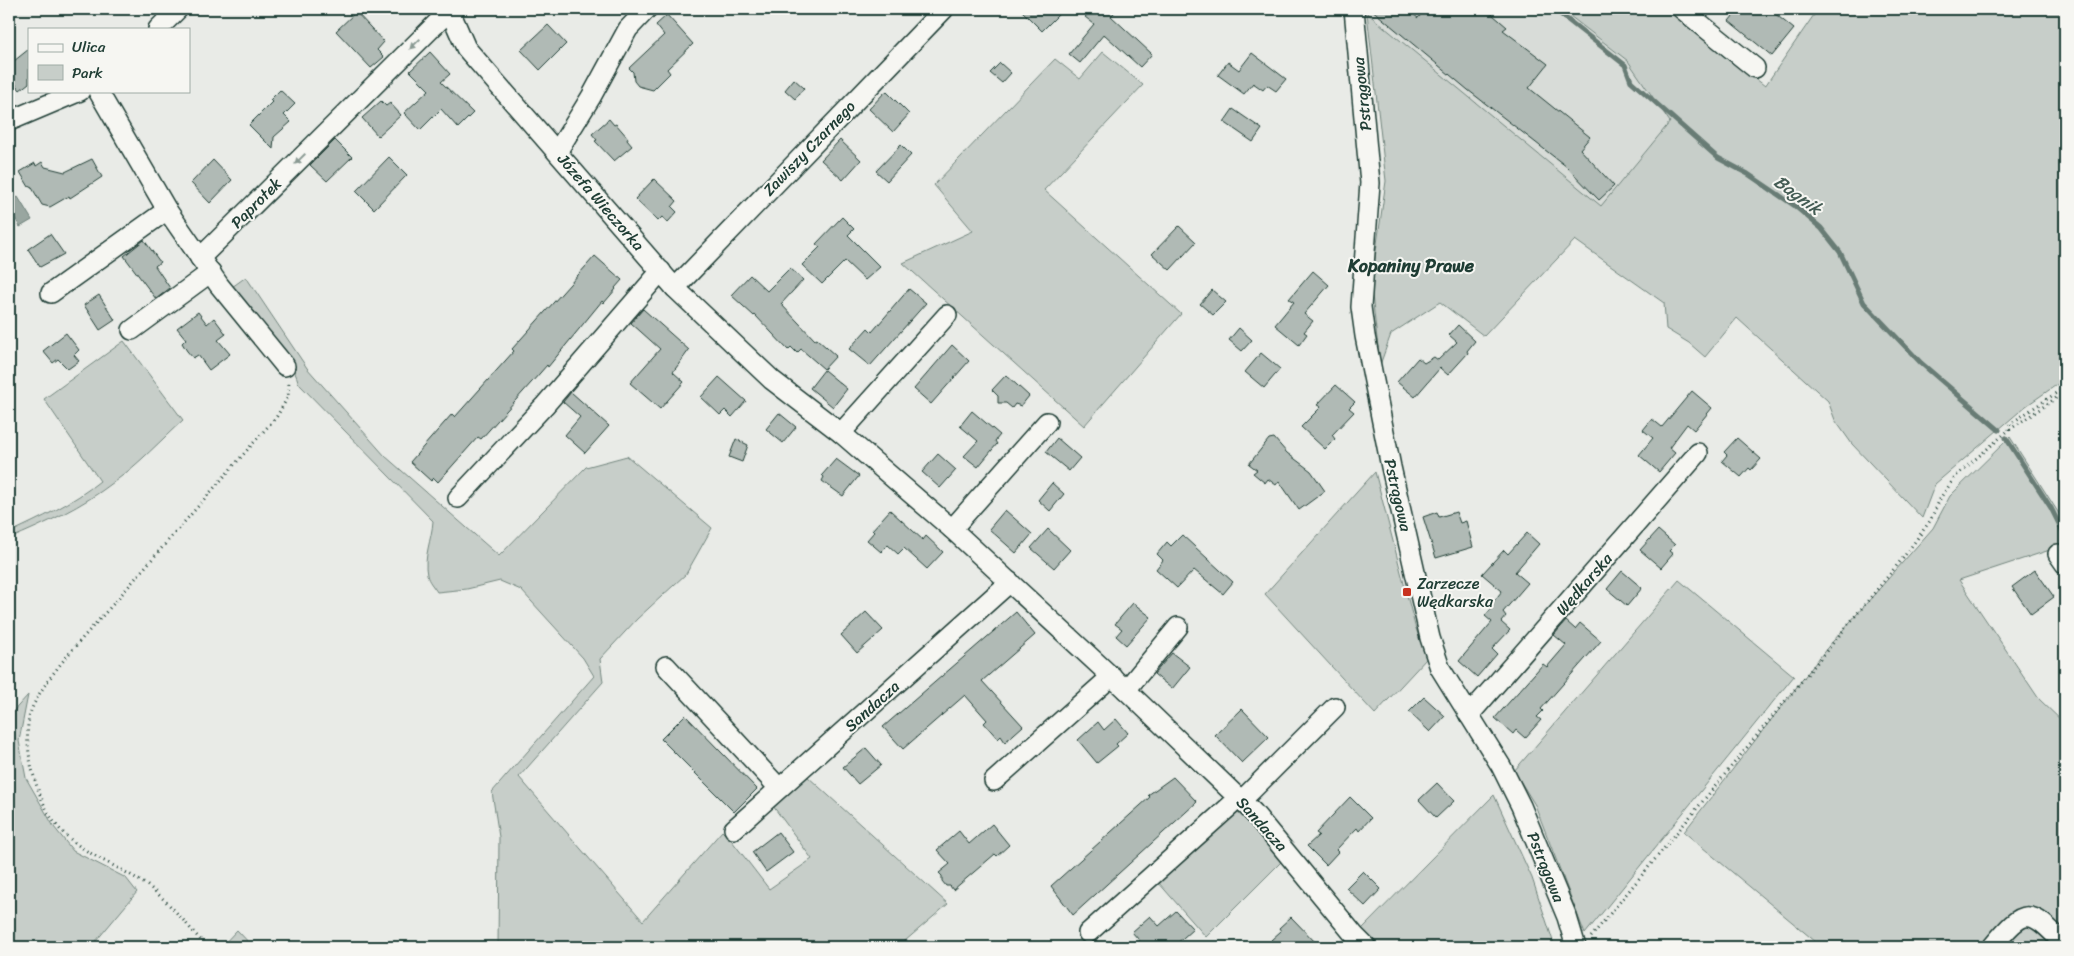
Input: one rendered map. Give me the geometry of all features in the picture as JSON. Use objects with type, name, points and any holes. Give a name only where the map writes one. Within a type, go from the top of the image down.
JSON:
[{"type":"street","points":[[159,28],[178,9]]},
{"type":"street","name":"Józefa Wieczorka","points":[[449,9],[466,48],[660,271],[675,288],[772,380]]},
{"type":"street","name":"Paprotek","points":[[132,330],[206,265],[449,9]]},
{"type":"street","points":[[557,152],[591,97],[628,29],[646,9]]},
{"type":"street","name":"Zawiszy Czarnego","points":[[675,288],[944,9]]},
{"type":"street","name":"Pstrągowa","points":[[1354,9],[1370,183],[1361,295],[1365,336],[1391,467],[1432,645],[1440,668],[1501,766],[1521,806],[1581,946]]},
{"type":"street","points":[[1682,9],[1755,68]]},
{"type":"street","points":[[9,121],[78,92]]},
{"type":"street","points":[[99,92],[167,210],[219,285],[285,366]]},
{"type":"street","points":[[51,293],[167,210]]},
{"type":"street","points":[[458,498],[546,405],[660,271]]},
{"type":"street","points":[[841,433],[947,315]]},
{"type":"street","name":"Sandacza","points":[[772,380],[841,433],[952,530],[1112,676],[1240,799],[1283,847],[1355,944]]},
{"type":"street","points":[[952,530],[1047,422]]},
{"type":"street","name":"Wędkarska","points":[[1469,715],[1698,453]]},
{"type":"street","name":"Sandacza","points":[[734,829],[1010,582]]},
{"type":"street","points":[[1126,690],[1178,627]]},
{"type":"street","points":[[666,666],[780,788]]},
{"type":"street","points":[[994,781],[1112,676]]},
{"type":"street","points":[[1088,933],[1240,799],[1335,707]]},
{"type":"street","points":[[1992,947],[2013,922],[2024,917],[2035,918],[2044,923],[2065,945]]},
{"type":"path","points":[[208,947],[154,891],[129,874],[87,852],[71,840],[52,819],[42,797],[27,748],[29,717],[38,694],[76,646],[277,416],[288,397],[290,384],[285,366]]},
{"type":"path","points":[[2009,430],[2010,424],[2065,387]]},
{"type":"path","points":[[1581,946],[1902,558],[1930,521],[1940,497],[1956,476],[2009,430],[2065,392]]},
{"type":"shaded area","points":[[1367,9],[1561,9],[1628,61],[1670,122],[1601,207],[1367,13]]},
{"type":"shaded area","points":[[18,197],[32,220],[20,227],[9,207],[9,202]]},
{"type":"green space","points":[[1561,9],[1667,9],[1765,86],[1818,9],[2065,9],[2065,379],[2026,406],[1935,484],[1922,518],[1852,444],[1835,420],[1828,401],[1737,318],[1705,357],[1689,343],[1666,329],[1664,303],[1575,240],[1484,336],[1440,302],[1391,334],[1380,365],[1371,286],[1386,181],[1367,13],[1601,206],[1670,122],[1628,61]]},
{"type":"green space","points":[[1103,52],[1143,85],[1044,190],[1181,314],[1084,426],[903,263],[973,231],[934,185],[1055,59],[1080,79]]},
{"type":"green space","points":[[246,277],[307,368],[385,456],[499,556],[586,467],[627,456],[712,528],[686,574],[637,619],[600,659],[603,682],[519,777],[643,921],[722,831],[769,889],[812,859],[773,806],[807,776],[948,904],[898,947],[498,947],[499,837],[492,792],[594,676],[583,658],[521,590],[500,581],[467,589],[437,592],[427,575],[426,568],[433,521],[299,384],[294,370],[279,345],[232,287]]},
{"type":"green space","points":[[124,341],[183,420],[132,468],[102,491],[63,514],[9,539],[9,533],[68,503],[100,481],[44,399]]},
{"type":"green space","points":[[2010,437],[2065,523],[2065,545],[1959,580],[2039,699],[2065,724],[2065,947],[1822,947],[1684,832],[1827,648],[1933,528],[1950,496]]},
{"type":"green space","points":[[1375,472],[1415,626],[1427,658],[1375,714],[1265,594]]},
{"type":"green space","points":[[1679,580],[1794,676],[1585,934],[1535,805],[1514,771]]},
{"type":"green space","points":[[28,695],[19,741],[26,778],[54,827],[73,851],[126,878],[137,892],[91,947],[9,947],[9,716]]},
{"type":"green space","points":[[1494,795],[1532,878],[1555,947],[1381,947],[1362,929]]},
{"type":"green space","points":[[1235,809],[1283,860],[1206,937],[1158,882]]},
{"type":"green space","points":[[237,930],[253,947],[221,947]]},
{"type":"building","points":[[1020,9],[1064,9],[1042,31]]},
{"type":"building","points":[[1093,9],[1118,9],[1111,16],[1152,54],[1140,67],[1104,34],[1080,63],[1069,54],[1094,24],[1085,17]]},
{"type":"building","points":[[1371,9],[1407,9],[1418,18],[1426,9],[1486,9],[1507,27],[1503,30],[1548,64],[1529,88],[1590,137],[1580,149],[1614,186],[1599,200],[1567,167],[1468,90]]},
{"type":"building","points":[[1739,9],[1769,9],[1794,29],[1772,56],[1729,21]]},
{"type":"building","points":[[356,12],[384,42],[377,50],[384,57],[371,68],[336,31]]},
{"type":"building","points":[[667,15],[693,44],[667,69],[670,73],[653,90],[638,86],[634,81],[633,72],[629,68],[664,35],[656,25]]},
{"type":"building","points":[[548,25],[566,44],[540,70],[521,50]]},
{"type":"building","points":[[28,50],[28,84],[20,90],[9,76],[9,65]]},
{"type":"building","points":[[430,52],[450,74],[441,82],[473,113],[458,128],[441,109],[420,130],[404,113],[429,90],[410,71]]},
{"type":"building","points":[[1252,53],[1286,79],[1276,91],[1267,85],[1263,90],[1253,83],[1244,94],[1218,75],[1228,62],[1239,70]]},
{"type":"building","points":[[1000,63],[1011,73],[1002,83],[990,73]]},
{"type":"building","points":[[794,79],[804,88],[795,99],[785,90]]},
{"type":"building","points":[[280,90],[295,104],[284,115],[291,122],[274,137],[273,149],[249,125],[272,102],[270,100]]},
{"type":"building","points":[[886,91],[909,114],[893,132],[869,109]]},
{"type":"building","points":[[381,101],[386,106],[390,103],[401,115],[378,136],[362,118]]},
{"type":"building","points":[[1233,109],[1262,129],[1253,142],[1224,122]]},
{"type":"building","points":[[609,119],[628,138],[627,140],[632,146],[614,161],[595,141],[597,140],[592,134]]},
{"type":"building","points":[[335,140],[352,157],[327,181],[310,165]]},
{"type":"building","points":[[840,140],[861,160],[843,180],[821,160]]},
{"type":"building","points":[[901,145],[911,155],[887,181],[876,171]]},
{"type":"building","points":[[389,157],[407,175],[374,209],[356,191]]},
{"type":"building","points":[[92,159],[102,177],[70,198],[69,196],[50,207],[42,205],[20,172],[35,163],[36,166],[42,162],[45,167],[65,172]]},
{"type":"building","points":[[213,160],[232,180],[210,203],[191,183]]},
{"type":"building","points":[[654,179],[677,201],[672,207],[677,212],[668,222],[662,217],[658,221],[635,199]]},
{"type":"building","points":[[842,217],[854,229],[848,235],[880,267],[865,280],[845,261],[822,284],[802,265],[820,247],[816,244]]},
{"type":"building","points":[[1179,226],[1196,242],[1170,270],[1152,254]]},
{"type":"building","points":[[50,234],[64,254],[40,267],[28,249]]},
{"type":"building","points":[[144,240],[160,262],[155,266],[170,288],[156,299],[124,256]]},
{"type":"building","points":[[595,256],[622,280],[616,289],[604,303],[602,301],[548,367],[547,365],[481,439],[478,437],[438,482],[434,478],[431,481],[410,462],[452,414],[455,417],[514,351],[512,349]]},
{"type":"building","points":[[790,268],[803,280],[781,304],[815,340],[817,339],[836,356],[824,369],[801,349],[797,353],[791,347],[788,350],[755,315],[731,295],[750,275],[767,291]]},
{"type":"building","points":[[1313,271],[1329,285],[1304,314],[1313,321],[1304,332],[1307,334],[1299,345],[1275,325],[1294,302],[1289,299]]},
{"type":"building","points":[[909,289],[926,303],[870,366],[849,349],[868,328],[872,332]]},
{"type":"building","points":[[1212,290],[1226,302],[1213,315],[1200,304]]},
{"type":"building","points":[[99,295],[115,320],[100,330],[84,305]]},
{"type":"building","points":[[643,309],[689,350],[673,372],[684,382],[660,409],[630,383],[660,349],[631,323]]},
{"type":"building","points":[[198,312],[207,324],[214,318],[226,334],[218,340],[230,354],[209,370],[198,355],[193,358],[187,351],[182,343],[186,339],[177,328]]},
{"type":"building","points":[[1458,325],[1475,341],[1467,351],[1468,353],[1448,375],[1440,368],[1415,397],[1397,382],[1418,358],[1424,363],[1434,357],[1438,360],[1457,342],[1449,335]]},
{"type":"building","points":[[1239,328],[1252,340],[1242,351],[1229,340]]},
{"type":"building","points":[[66,333],[79,350],[74,355],[79,361],[68,369],[58,359],[53,363],[43,351]]},
{"type":"building","points":[[952,345],[969,361],[931,404],[914,389]]},
{"type":"building","points":[[1261,353],[1280,369],[1264,388],[1245,372]]},
{"type":"building","points":[[824,370],[847,389],[833,407],[810,388]]},
{"type":"building","points":[[1006,375],[1029,396],[1021,406],[1015,404],[1012,408],[1006,403],[998,403],[998,396],[992,390]]},
{"type":"building","points":[[719,377],[746,401],[732,417],[725,410],[720,415],[701,397]]},
{"type":"building","points":[[1336,385],[1355,402],[1349,408],[1354,412],[1332,435],[1335,439],[1325,449],[1301,427],[1321,407],[1317,405]]},
{"type":"building","points":[[1692,391],[1712,408],[1694,430],[1687,424],[1669,448],[1675,453],[1659,472],[1639,455],[1653,438],[1643,430],[1652,419],[1662,427]]},
{"type":"building","points":[[571,392],[609,426],[585,453],[565,435],[580,417],[563,402]]},
{"type":"building","points":[[972,411],[1000,435],[995,441],[997,444],[978,467],[964,456],[978,441],[960,426]]},
{"type":"building","points":[[779,413],[796,427],[783,443],[766,429]]},
{"type":"building","points":[[1057,438],[1080,458],[1069,471],[1046,452]]},
{"type":"building","points":[[1274,438],[1287,453],[1311,471],[1325,491],[1299,510],[1279,481],[1276,485],[1268,479],[1265,483],[1253,473],[1257,470],[1249,464],[1269,439]]},
{"type":"building","points":[[1737,438],[1761,459],[1741,477],[1722,461],[1727,455],[1724,452]]},
{"type":"building","points":[[736,439],[748,445],[742,462],[729,457]]},
{"type":"building","points":[[938,454],[956,470],[940,488],[922,472]]},
{"type":"building","points":[[836,459],[859,476],[843,496],[822,481],[824,477],[822,475]]},
{"type":"building","points":[[1052,483],[1064,494],[1050,511],[1038,500]]},
{"type":"building","points":[[890,510],[923,540],[926,536],[943,552],[927,569],[904,548],[898,554],[888,545],[881,552],[867,540],[874,532],[872,530]]},
{"type":"building","points":[[1005,510],[1032,534],[1016,553],[989,529]]},
{"type":"building","points":[[1437,512],[1439,517],[1456,512],[1460,523],[1466,521],[1473,547],[1436,558],[1423,517]]},
{"type":"building","points":[[1048,529],[1070,550],[1054,568],[1031,548]]},
{"type":"building","points":[[1658,530],[1675,545],[1669,551],[1673,554],[1661,568],[1640,550]]},
{"type":"building","points":[[1527,533],[1539,544],[1515,572],[1528,583],[1503,612],[1506,616],[1501,622],[1510,630],[1492,649],[1497,654],[1477,677],[1459,661],[1492,622],[1485,616],[1491,609],[1489,607],[1502,591],[1482,574],[1504,550],[1508,554]]},
{"type":"building","points":[[1182,535],[1233,582],[1223,594],[1194,570],[1177,588],[1156,569],[1163,560],[1157,554],[1167,542],[1171,546]]},
{"type":"building","points":[[2035,570],[2054,597],[2031,614],[2012,587]]},
{"type":"building","points":[[1622,571],[1642,588],[1627,606],[1607,589]]},
{"type":"building","points":[[1133,603],[1151,617],[1126,645],[1116,636],[1122,629],[1115,624]]},
{"type":"building","points":[[866,612],[883,630],[857,653],[841,635]]},
{"type":"building","points":[[1016,612],[1035,635],[982,681],[1023,726],[1005,742],[1001,736],[998,739],[984,723],[987,720],[965,695],[903,749],[883,727]]},
{"type":"building","points":[[1566,621],[1575,629],[1580,623],[1601,641],[1541,709],[1543,711],[1537,717],[1541,720],[1525,738],[1516,730],[1513,734],[1495,718],[1543,664],[1547,667],[1566,645],[1554,635]]},
{"type":"building","points":[[1172,653],[1190,667],[1172,689],[1154,674]]},
{"type":"building","points":[[1424,697],[1445,716],[1430,732],[1409,712]]},
{"type":"building","points":[[1242,709],[1269,737],[1242,763],[1215,735]]},
{"type":"building","points":[[685,715],[757,789],[734,812],[661,739]]},
{"type":"building","points":[[1116,719],[1128,733],[1116,744],[1118,746],[1097,763],[1078,740],[1098,722],[1104,730]]},
{"type":"building","points":[[866,748],[881,765],[858,784],[843,767]]},
{"type":"building","points":[[1173,777],[1197,802],[1073,915],[1051,886],[1150,797],[1148,795]]},
{"type":"building","points":[[1437,783],[1454,801],[1436,818],[1419,800]]},
{"type":"building","points":[[1350,797],[1371,818],[1359,831],[1357,828],[1336,850],[1338,852],[1326,865],[1307,846],[1319,835],[1316,833]]},
{"type":"building","points":[[992,824],[1009,845],[997,856],[995,854],[953,890],[950,886],[946,886],[939,873],[950,864],[937,850],[959,831],[969,844]]},
{"type":"building","points":[[778,832],[793,852],[766,872],[752,852]]},
{"type":"building","points":[[1363,871],[1381,889],[1365,906],[1346,888]]},
{"type":"building","points":[[1176,911],[1193,929],[1173,947],[1145,947],[1132,932],[1150,916],[1159,926]]},
{"type":"building","points":[[1291,917],[1320,947],[1278,947],[1271,940],[1281,931],[1279,928]]},
{"type":"waterway","name":"Bagnik","points":[[1554,9],[1625,65],[1631,81],[1718,158],[1748,174],[1795,206],[1821,228],[1840,252],[1864,303],[1921,363],[1999,430]]},
{"type":"waterway","name":"Bagnik","points":[[2006,438],[2051,508],[2065,536]]},
{"type":"place","name":"Zarzecze Wędkarska","points":[[1407,592]]},
{"type":"district","name":"Kopaniny Prawe","points":[[1411,266]]}]
